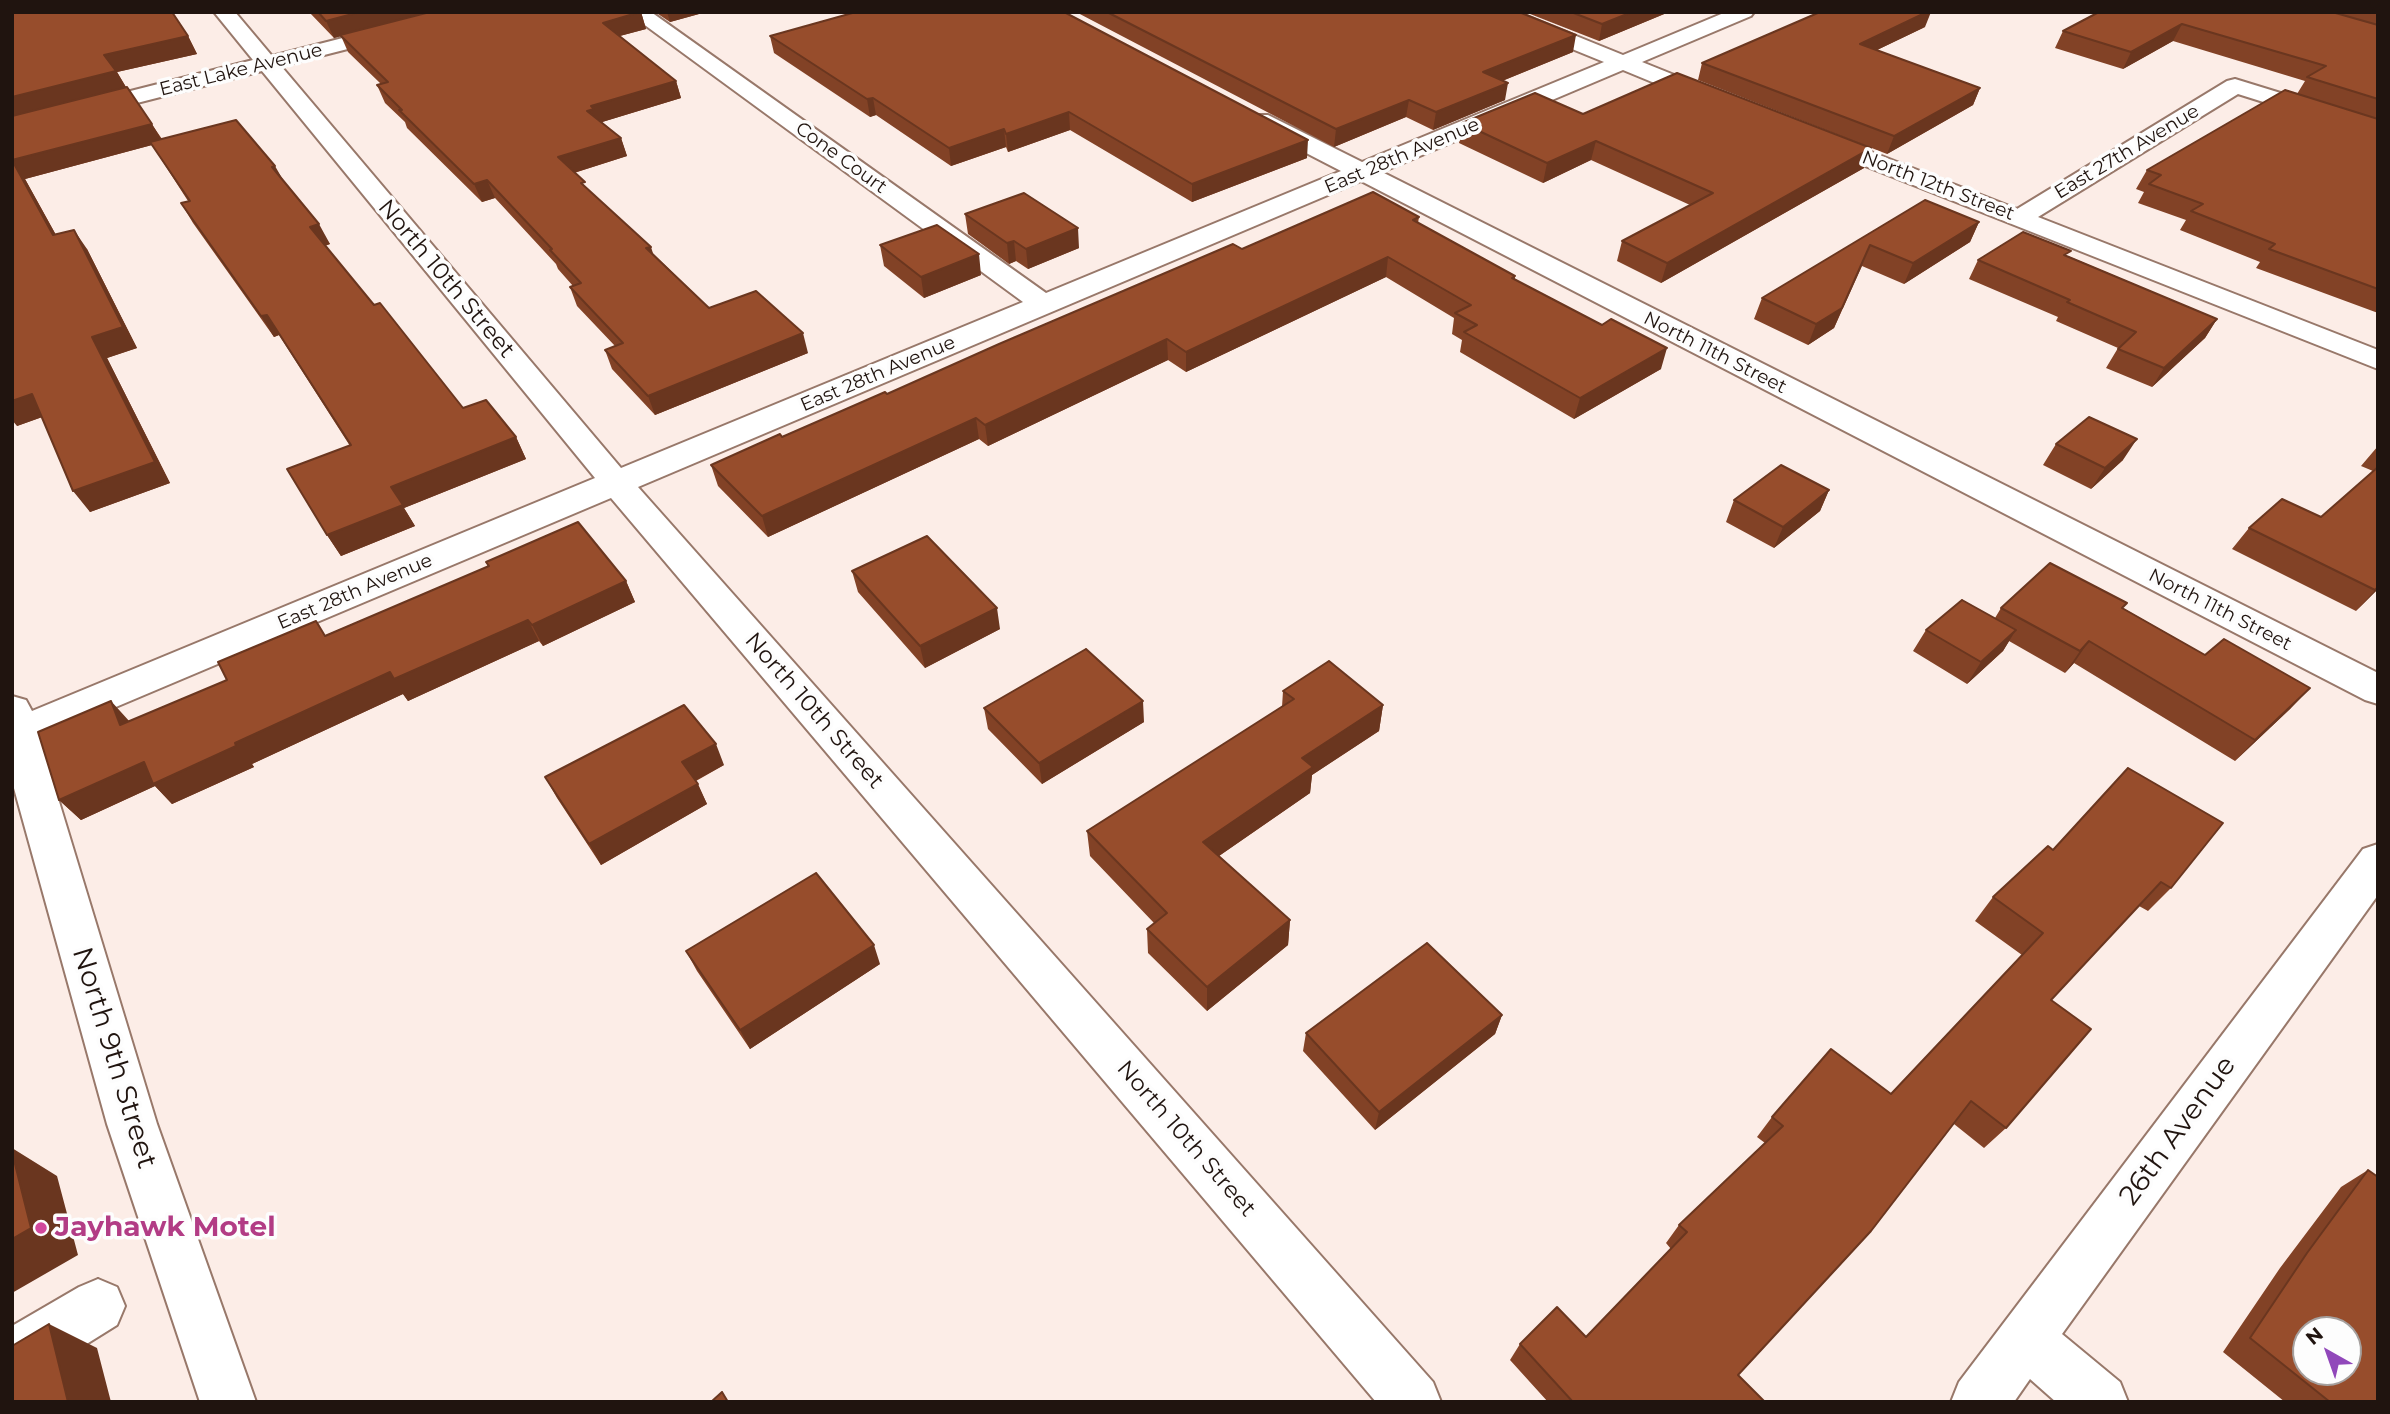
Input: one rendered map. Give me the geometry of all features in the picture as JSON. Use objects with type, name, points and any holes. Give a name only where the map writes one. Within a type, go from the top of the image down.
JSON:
[{"type":"street","name":"North 10th Street","points":[[224,12],[616,483],[1413,1402]]},
{"type":"street","name":"East Lake Avenue","points":[[12,128],[470,12]]},
{"type":"street","name":"Cone Court","points":[[637,12],[1045,305]]},
{"type":"street","points":[[1498,12],[1732,106]]},
{"type":"street","name":"East 28th Avenue","points":[[14,725],[616,483],[1744,12]]},
{"type":"street","name":"East 27th Avenue","points":[[2019,218],[2235,86],[2378,131]]},
{"type":"street","name":"North 11th Street","points":[[1237,108],[2378,690]]},
{"type":"street","name":"North 12th Street","points":[[1797,131],[2378,360]]},
{"type":"street","name":"North 9th Street","points":[[14,725],[132,1124],[228,1402]]},
{"type":"street","name":"26th Avenue","points":[[1979,1402],[2378,861]]},
{"type":"street","points":[[12,1358],[98,1306]]},
{"type":"street","points":[[2025,1339],[2100,1402]]},
{"type":"building","points":[[12,12],[172,12],[188,36],[104,55],[116,71],[12,97]]},
{"type":"building","points":[[318,12],[360,12],[326,21]]},
{"type":"building","points":[[430,12],[640,12],[603,23],[676,81],[591,106],[594,109],[587,111],[621,138],[558,157],[585,182],[581,183],[651,247],[646,248],[709,308],[756,291],[803,333],[648,396],[605,350],[623,343],[570,287],[581,283],[550,250],[552,249],[487,180],[474,184],[399,110],[402,110],[377,85],[388,82],[340,35]]},
{"type":"building","points":[[856,12],[1064,12],[1308,140],[1192,184],[1069,112],[1006,134],[1004,129],[949,148],[770,36]]},
{"type":"building","points":[[1107,12],[1519,12],[1576,35],[1483,72],[1508,83],[1436,112],[1409,100],[1336,129]]},
{"type":"building","points":[[1571,12],[1632,12],[1602,24]]},
{"type":"building","points":[[1820,12],[1927,12],[1860,44],[1980,88],[1894,136],[1702,63]]},
{"type":"building","points":[[2099,12],[2332,12],[2378,25],[2378,99],[2307,77],[2326,66],[2182,24],[2131,52],[2063,31]]},
{"type":"building","points":[[1677,73],[1871,148],[1667,263],[1622,241],[1713,193],[1596,141],[1547,163],[1462,123],[1535,93],[1583,114]]},
{"type":"building","points":[[127,87],[152,124],[12,160],[12,116]]},
{"type":"building","points":[[2285,90],[2378,119],[2378,289],[2269,249],[2275,244],[2191,211],[2203,204],[2149,184],[2161,175],[2147,170]]},
{"type":"building","points":[[236,120],[319,224],[310,227],[374,305],[380,303],[463,408],[486,400],[516,437],[391,487],[403,505],[327,535],[287,469],[351,445],[267,315],[261,316],[181,203],[190,201],[150,142]]},
{"type":"building","points":[[12,160],[53,235],[74,230],[123,327],[92,337],[155,462],[73,491],[32,394],[12,401]]},
{"type":"building","points":[[1373,192],[1419,217],[1413,220],[1515,276],[1512,278],[1602,325],[1611,319],[1667,348],[1580,398],[1464,332],[1477,325],[1455,313],[1471,305],[1388,257],[1186,352],[1167,339],[985,425],[976,418],[762,516],[711,465],[780,434],[782,437],[885,392],[887,394],[1233,244],[1242,249]]},
{"type":"building","points":[[1024,193],[1078,228],[1026,249],[1014,241],[1007,243],[965,214]]},
{"type":"building","points":[[1925,200],[1979,222],[1913,263],[1870,245],[1842,308],[1816,324],[1762,298]]},
{"type":"building","points":[[937,225],[979,254],[921,277],[880,245]]},
{"type":"building","points":[[2023,232],[2071,251],[2064,255],[2217,319],[2164,368],[2118,349],[2136,332],[1978,260]]},
{"type":"building","points":[[2089,417],[2137,439],[2105,468],[2056,444]]},
{"type":"building","points":[[1781,465],[1829,490],[1783,527],[1734,500]]},
{"type":"building","points":[[2378,467],[2378,587],[2375,590],[2249,528],[2282,499],[2321,517]]},
{"type":"building","points":[[578,522],[626,581],[532,625],[528,620],[394,679],[390,672],[153,784],[144,762],[59,800],[38,732],[111,701],[120,725],[227,680],[218,662],[316,621],[325,636],[489,566],[486,562]]},
{"type":"building","points":[[927,536],[997,608],[920,646],[852,571]]},
{"type":"building","points":[[2050,563],[2127,603],[2122,608],[2205,655],[2224,639],[2310,688],[2255,740],[2089,641],[2080,651],[2001,608]]},
{"type":"building","points":[[1962,600],[2016,630],[1981,662],[1926,630]]},
{"type":"building","points":[[1086,649],[1143,701],[1039,763],[984,708]]},
{"type":"building","points":[[1329,661],[1383,705],[1302,758],[1313,767],[1203,842],[1290,920],[1207,987],[1147,929],[1167,913],[1087,831],[1294,699],[1283,691]]},
{"type":"building","points":[[684,705],[716,744],[682,762],[698,784],[589,844],[545,777]]},
{"type":"building","points":[[2128,768],[2223,823],[2171,888],[2161,882],[2051,1000],[2091,1029],[2006,1128],[1971,1101],[1871,1231],[1738,1375],[1765,1402],[1573,1402],[1520,1344],[1557,1307],[1586,1337],[1687,1232],[1679,1225],[1783,1126],[1772,1117],[1831,1049],[1891,1094],[2043,933],[1993,897],[2048,846],[2053,850]]},
{"type":"building","points":[[816,873],[874,945],[740,1030],[686,951]]},
{"type":"building","points":[[1427,943],[1502,1015],[1379,1112],[1306,1033]]},
{"type":"building","points":[[12,1152],[31,1228],[12,1239]]},
{"type":"building","points":[[2368,1170],[2378,1177],[2378,1402],[2330,1402],[2310,1386],[2362,1386],[2362,1316],[2292,1316],[2292,1372],[2250,1338],[2307,1253]]},
{"type":"building","points":[[49,1324],[68,1402],[12,1402],[12,1346]]},
{"type":"building","points":[[722,1392],[728,1402],[711,1402]]},
{"type":"place","name":"Jayhawk Motel","points":[[41,1228]]}]
